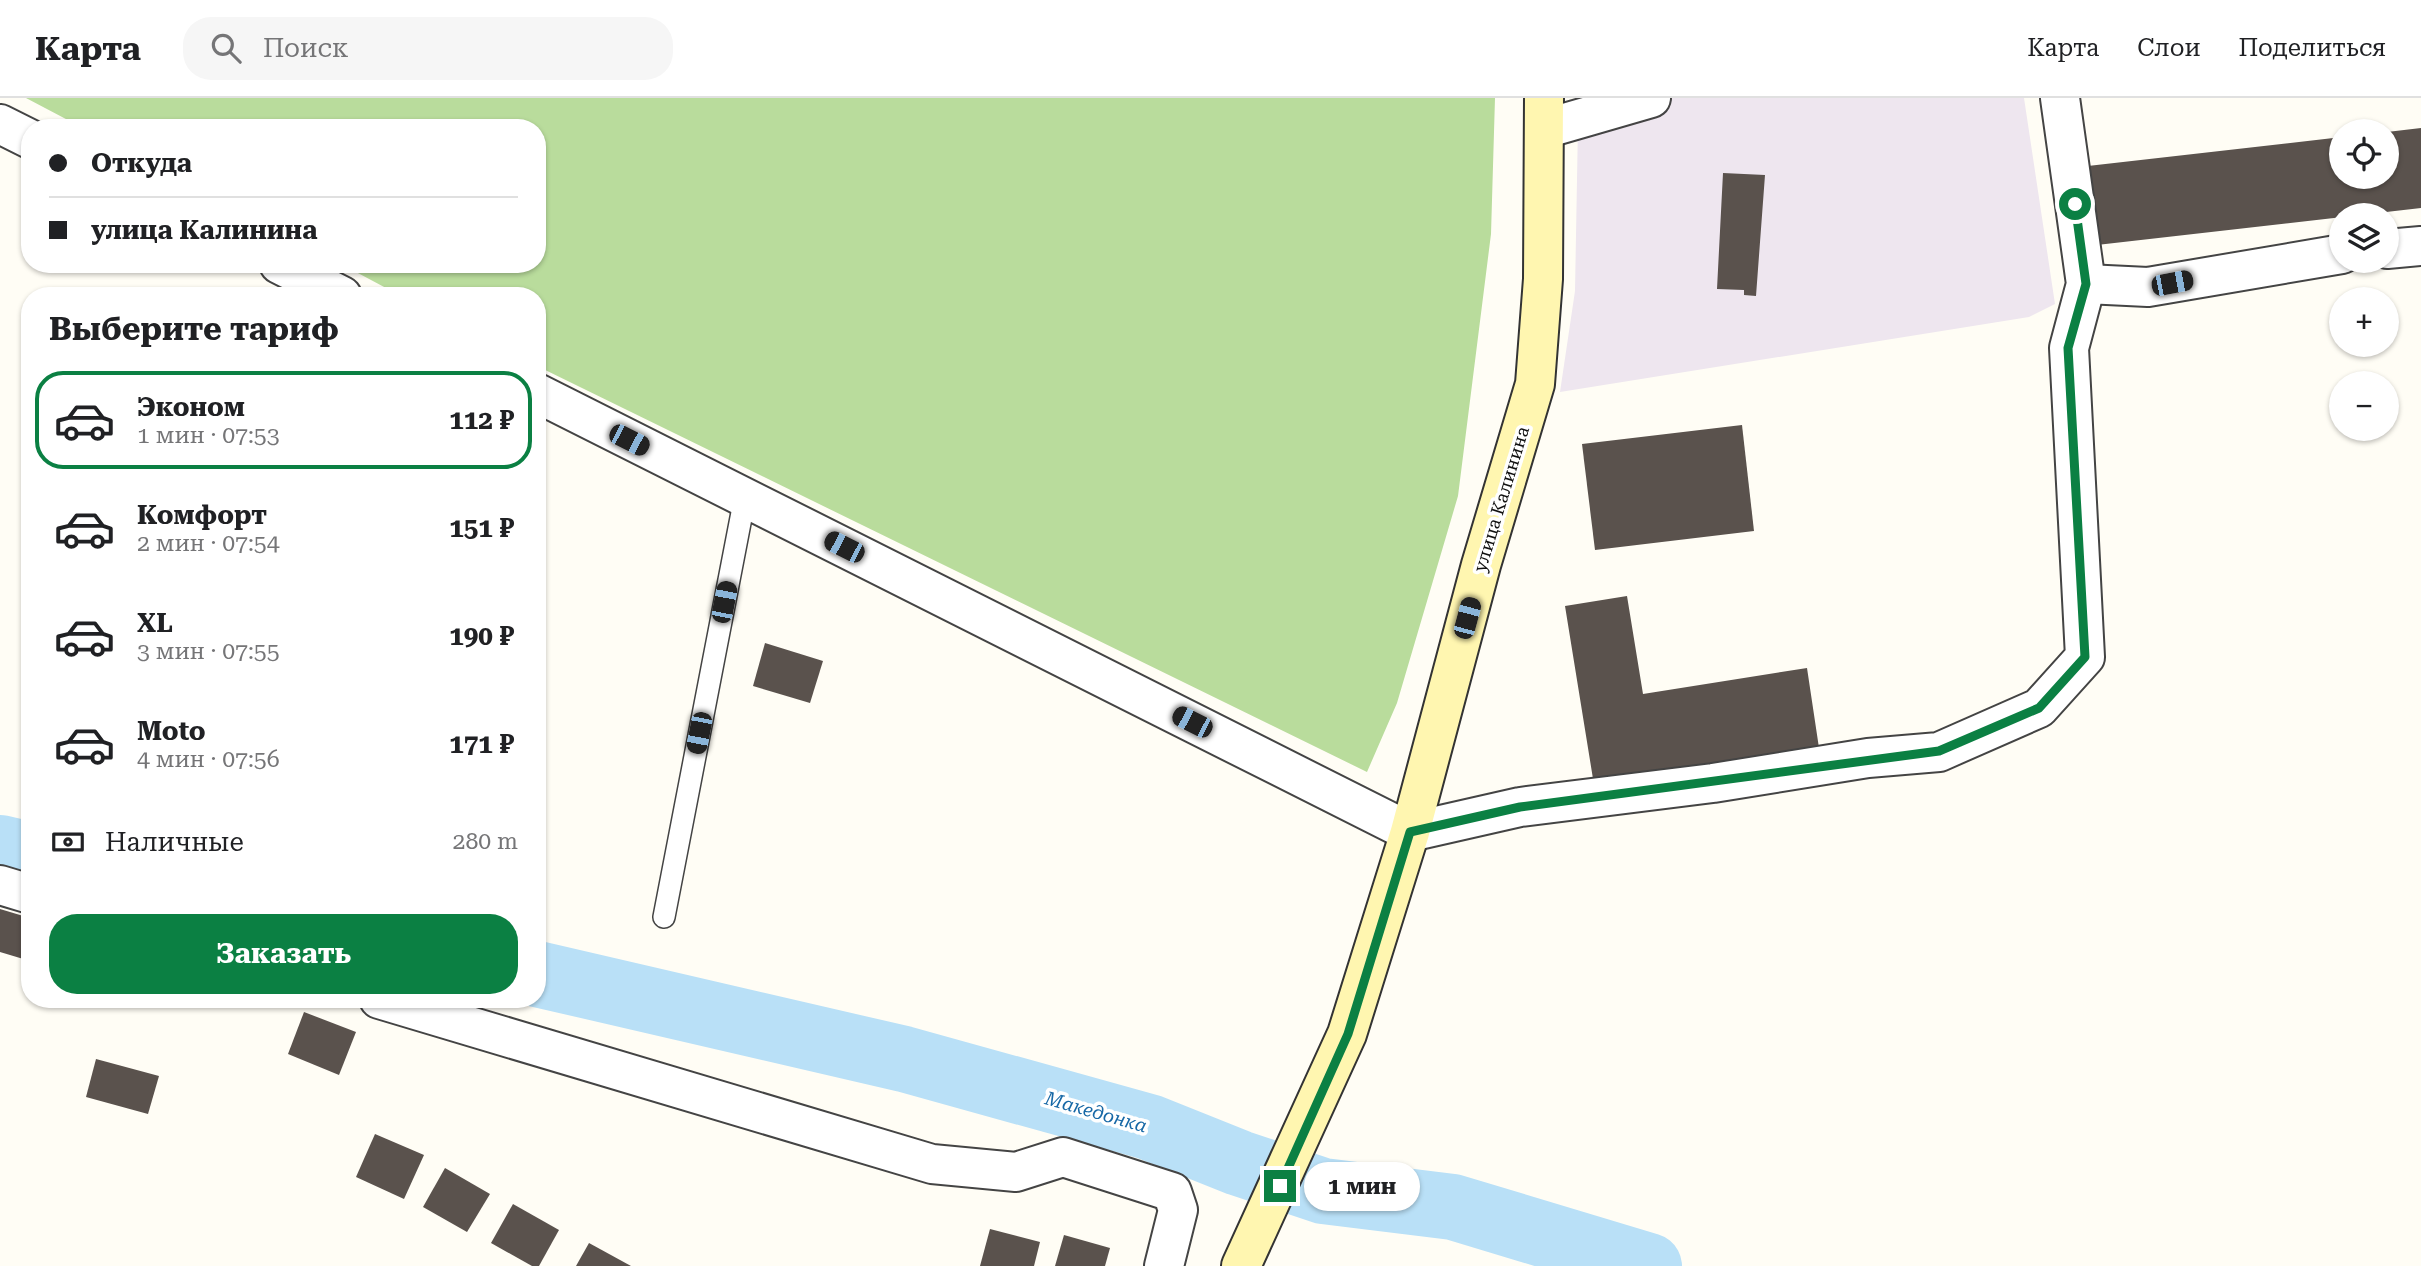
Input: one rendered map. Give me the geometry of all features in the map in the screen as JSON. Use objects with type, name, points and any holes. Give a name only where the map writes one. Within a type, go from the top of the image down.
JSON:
[{"type":"main road","name":"улица Калинина","points":[[1241,1266],[1348,1034],[1410,832],[1481,565],[1535,384],[1543,279],[1544,114]]},
{"type":"street","points":[[1544,114],[1651,98]]},
{"type":"street","points":[[546,398],[1410,832],[1520,807],[1939,751],[2039,708],[2085,657],[2068,348],[2086,284],[2060,98]]},
{"type":"street","points":[[0,124],[21,134]]},
{"type":"street","points":[[2399,248],[2421,246]]},
{"type":"street","points":[[2086,284],[2148,287],[2329,256]]},
{"type":"street","points":[[0,885],[21,891]]},
{"type":"street","points":[[409,1008],[932,1164],[1016,1172],[1063,1157],[1172,1192],[1178,1210],[1164,1266]]},
{"type":"lane","points":[[664,917],[745,498]]},
{"type":"shaded area","points":[[1666,98],[2024,98],[2055,304],[2029,317],[1560,392],[1575,291],[1578,124]]},
{"type":"green space","points":[[26,98],[1495,98],[1491,234],[1458,496],[1397,703],[1367,772],[546,370],[546,287],[384,287],[358,273],[546,273],[546,119],[66,119]]},
{"type":"building","points":[[2421,128],[2421,208],[2399,211],[2399,203],[2329,203],[2329,218],[2088,246],[2079,167],[2329,138],[2329,189],[2399,189],[2399,131]]},
{"type":"building","points":[[1723,173],[1765,175],[1756,296],[1744,295],[1744,290],[1717,289]]},
{"type":"building","points":[[1742,425],[1754,531],[1595,550],[1582,444]]},
{"type":"building","points":[[1627,596],[1643,694],[1807,668],[1819,748],[1594,785],[1565,606]]},
{"type":"building","points":[[765,643],[823,661],[810,703],[753,686]]},
{"type":"building","points":[[0,909],[21,915],[21,958],[0,952]]},
{"type":"building","points":[[304,1012],[356,1032],[339,1075],[288,1054]]},
{"type":"building","points":[[96,1059],[159,1076],[148,1114],[86,1097]]},
{"type":"building","points":[[375,1134],[424,1155],[404,1199],[356,1177]]},
{"type":"building","points":[[445,1168],[490,1194],[467,1232],[423,1207]]},
{"type":"building","points":[[513,1204],[559,1230],[539,1266],[532,1266],[491,1243]]},
{"type":"building","points":[[990,1229],[1040,1242],[1034,1266],[980,1266]]},
{"type":"building","points":[[1064,1235],[1110,1248],[1105,1266],[1055,1266]]},
{"type":"building","points":[[589,1243],[631,1266],[576,1266]]},
{"type":"waterway","name":"Македонка","points":[[0,848],[21,853]]},
{"type":"waterway","name":"Македонка","points":[[546,976],[904,1059],[1149,1127],[1239,1163],[1323,1191],[1453,1207],[1649,1266]]},
{"type":"route","points":[[1280,1186],[1348,1034],[1410,832],[1520,807],[1713,783],[1868,758],[1939,751],[2039,708],[2085,657],[2068,348],[2086,284],[2075,204]]}]
